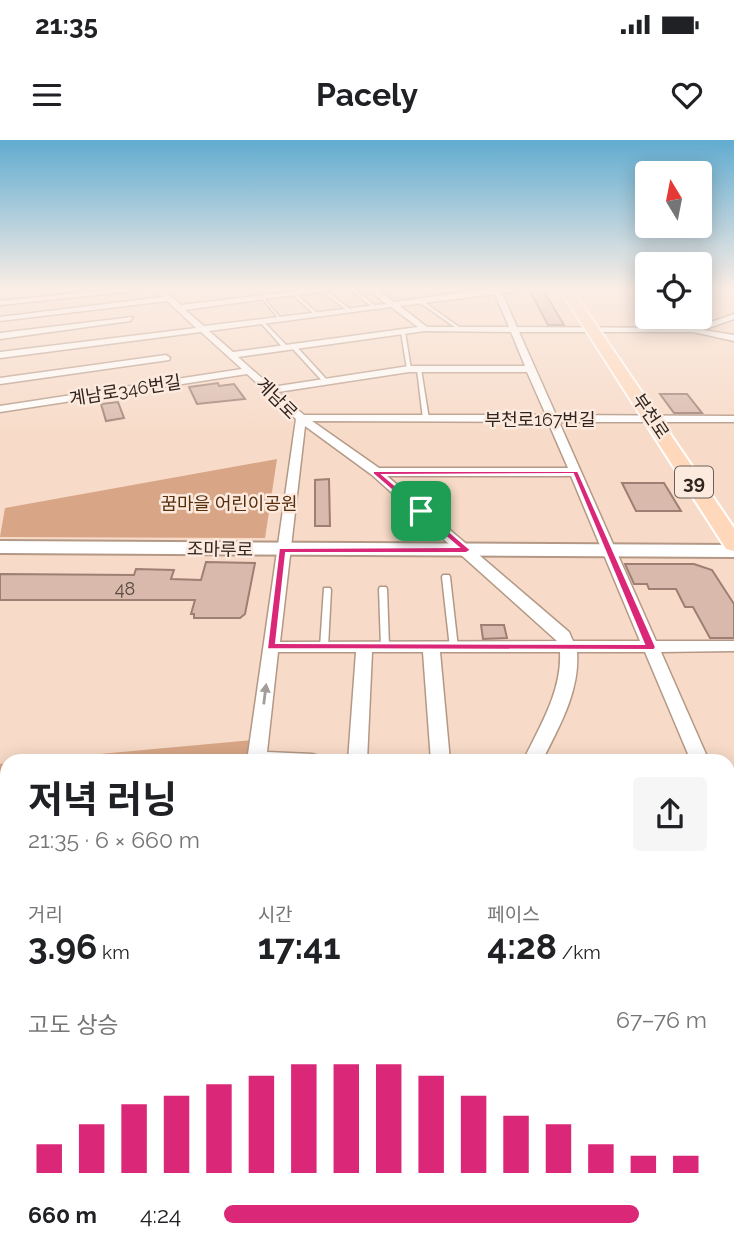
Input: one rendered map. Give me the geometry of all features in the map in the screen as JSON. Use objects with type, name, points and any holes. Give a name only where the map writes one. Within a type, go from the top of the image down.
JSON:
[{"type":"main road","name":"부천로","points":[[600,340],[734,544]]},
{"type":"street","points":[[149,340],[159,351]]},
{"type":"street","points":[[0,381],[159,351],[180,340]]},
{"type":"street","name":"계남로","points":[[215,340],[301,418],[257,754]]},
{"type":"street","points":[[232,355],[342,340]]},
{"type":"street","points":[[519,340],[697,754]]},
{"type":"street","points":[[0,355],[159,351]]},
{"type":"street","points":[[270,390],[414,369],[531,369]]},
{"type":"street","name":"계남로346번길","points":[[0,409],[184,377],[249,371]]},
{"type":"street","points":[[301,418],[376,472],[563,636],[570,648],[571,663],[564,692],[536,754]]},
{"type":"street","name":"부천로167번길","points":[[301,418],[734,419]]},
{"type":"street","points":[[376,472],[575,472]]},
{"type":"street","name":"조마루로","points":[[0,547],[734,551]]},
{"type":"street","points":[[271,647],[734,646]]},
{"type":"street","points":[[358,754],[364,647]]},
{"type":"street","points":[[430,648],[440,754]]},
{"type":"lane","points":[[282,340],[326,382]]},
{"type":"lane","points":[[405,340],[422,390],[426,419]]},
{"type":"lane","points":[[446,577],[454,648]]},
{"type":"lane","points":[[383,589],[385,647]]},
{"type":"lane","points":[[324,647],[327,590]]},
{"type":"green space","name":"꿈마을 어린이공원","points":[[277,459],[265,538],[0,537],[5,508]]},
{"type":"green space","points":[[253,740],[251,754],[100,754]]},
{"type":"building","points":[[218,383],[219,386],[234,384],[245,399],[197,404],[189,387]]},
{"type":"building","points":[[660,394],[687,394],[702,413],[674,413]]},
{"type":"building","points":[[118,402],[124,418],[106,421],[101,404]]},
{"type":"building","points":[[329,479],[330,526],[315,526],[315,480]]},
{"type":"building","points":[[622,483],[664,483],[681,511],[636,511]]},
{"type":"building","points":[[206,562],[255,563],[245,614],[240,618],[194,618],[194,614],[191,614],[195,600],[0,600],[0,574],[134,575],[136,569],[174,570],[171,579],[201,580]]},
{"type":"building","points":[[625,564],[694,564],[712,570],[734,604],[734,638],[710,638],[693,607],[685,607],[676,589],[649,589],[647,584],[634,584]]},
{"type":"building","points":[[481,625],[504,625],[507,638],[483,639]]},
{"type":"route","points":[[376,472],[575,472],[651,647],[271,647],[282,550],[466,550],[421,511],[376,472]]}]
